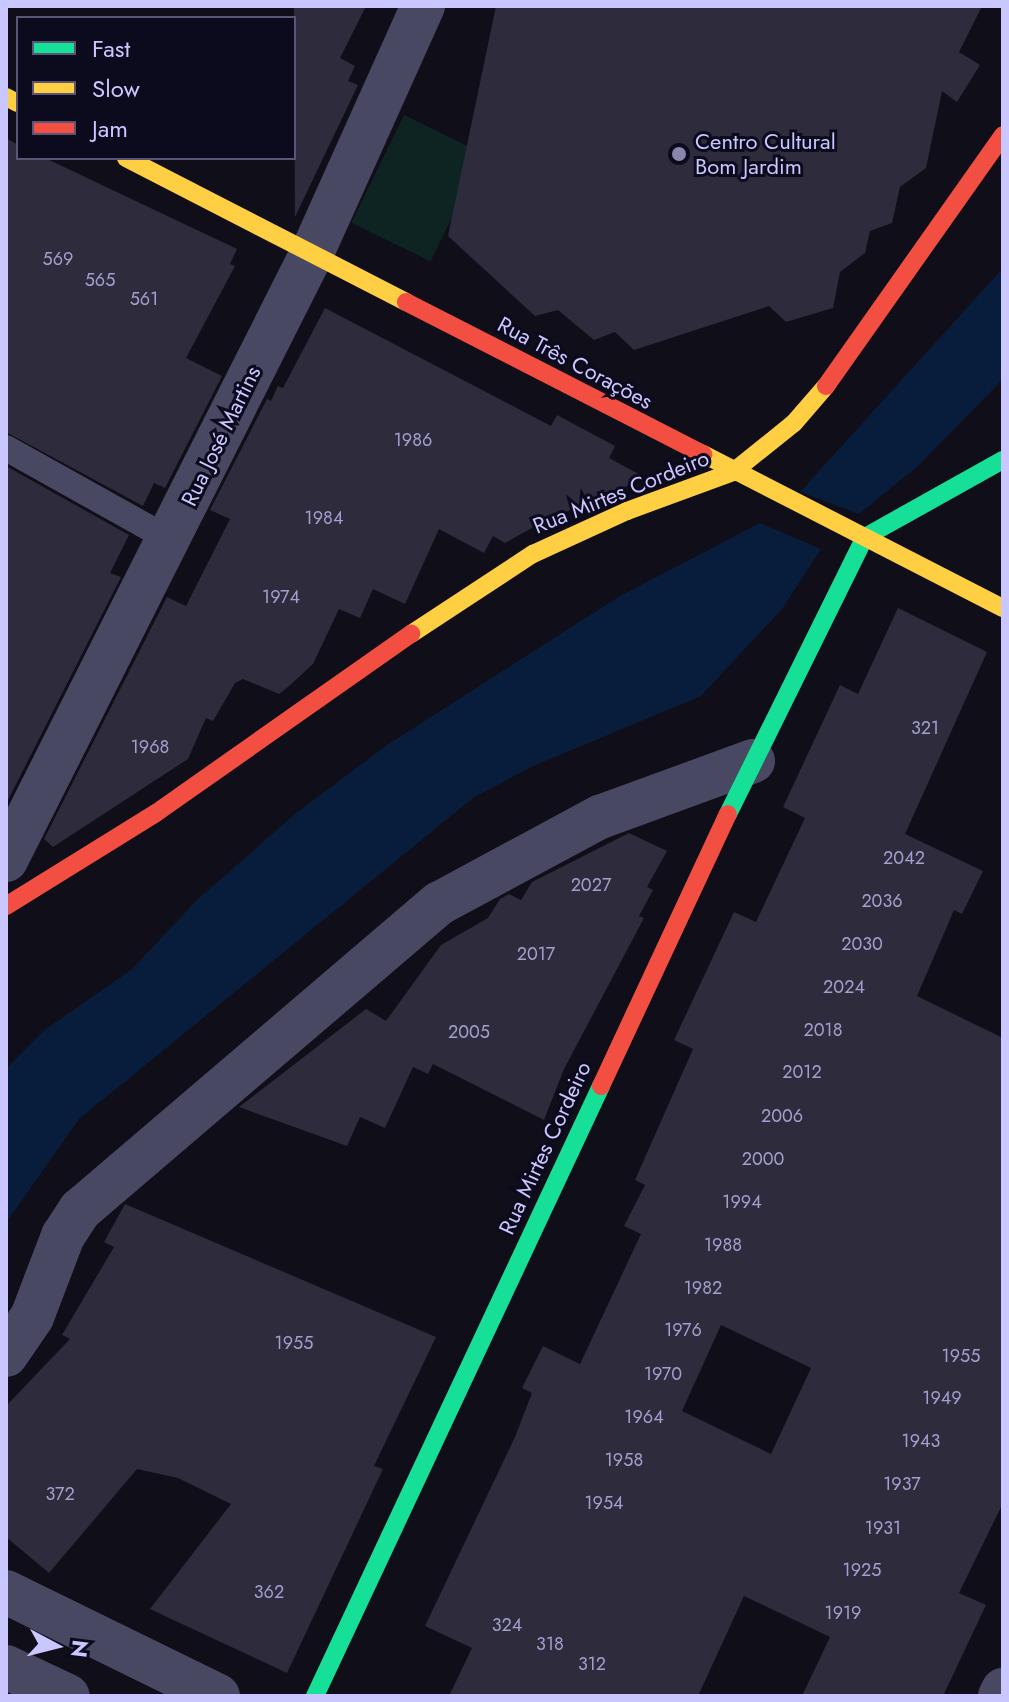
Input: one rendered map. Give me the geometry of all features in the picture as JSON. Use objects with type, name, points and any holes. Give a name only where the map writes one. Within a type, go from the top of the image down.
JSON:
[{"type":"street","name":"Rua José Martins","points":[[6,860],[312,253],[423,6]]},
{"type":"street","name":"Rua Mirtes Cordeiro","points":[[6,906],[156,813],[340,681],[533,554],[627,511],[733,472],[794,423],[852,356],[1003,135]]},
{"type":"street","name":"Rua Três Corações","points":[[130,160],[1003,608]]},
{"type":"street","points":[[865,537],[1003,460]]},
{"type":"street","name":"Rua Mirtes Cordeiro","points":[[315,1696],[753,761],[865,537]]},
{"type":"street","points":[[6,1355],[32,1317],[63,1236],[80,1210],[440,903],[600,817],[753,761]]},
{"type":"street","points":[[6,1592],[218,1696]]},
{"type":"street","points":[[6,1667],[68,1696]]},
{"type":"street","points":[[1000,1696],[1003,1690]]},
{"type":"lane","points":[[6,448],[169,539]]},
{"type":"green space","points":[[404,115],[483,154],[430,261],[351,223]]},
{"type":"water","points":[[1003,268],[1003,379],[918,466],[859,514],[800,492]]},
{"type":"water","points":[[760,523],[821,549],[782,609],[701,696],[531,767],[473,798],[79,1119],[6,1223],[6,1069],[46,1029],[131,970],[197,900],[296,813],[387,745],[620,596]]},
{"type":"building","points":[[294,6],[366,6],[340,58],[355,66],[348,81],[358,85],[295,217],[296,16]]},
{"type":"building","points":[[496,6],[982,6],[959,52],[980,65],[957,102],[942,91],[926,168],[900,187],[892,223],[870,231],[865,253],[840,272],[833,308],[786,322],[769,306],[634,350],[615,332],[594,340],[558,310],[535,316],[448,236]]},
{"type":"building","points":[[6,138],[16,144],[16,160],[49,160],[237,249],[230,264],[235,266],[186,358],[222,376],[165,488],[154,483],[143,506],[6,432]]},
{"type":"building","points":[[325,308],[551,426],[557,415],[615,446],[609,458],[646,478],[549,519],[542,516],[539,524],[505,543],[493,536],[484,553],[439,529],[405,604],[373,589],[360,618],[339,609],[313,664],[289,686],[279,694],[243,679],[235,683],[213,721],[206,718],[188,759],[53,847],[44,839],[167,597],[186,606],[230,519],[210,510],[267,399],[271,401],[278,386],[283,388]]},
{"type":"building","points":[[6,466],[129,535],[110,573],[121,577],[6,804]]},
{"type":"building","points":[[898,608],[987,652],[905,834],[983,871],[962,914],[954,910],[917,996],[1003,1038],[1003,1503],[959,1593],[986,1605],[943,1696],[802,1696],[830,1637],[744,1596],[698,1696],[449,1696],[472,1648],[425,1626],[515,1437],[532,1393],[522,1388],[543,1346],[580,1364],[641,1234],[624,1226],[645,1185],[635,1180],[693,1049],[674,1040],[734,912],[756,922],[805,818],[783,807],[840,685],[858,694]],"holes":[[[721,1325],[811,1368],[771,1454],[682,1411]]]},
{"type":"building","points":[[629,833],[667,851],[647,887],[653,890],[639,916],[644,918],[564,1069],[544,1120],[433,1064],[428,1074],[413,1067],[385,1128],[360,1117],[347,1146],[239,1107],[366,1009],[386,1021],[441,945],[488,918],[500,899],[509,894],[521,900],[532,882]]},
{"type":"building","points":[[125,1204],[436,1337],[374,1466],[383,1469],[287,1673],[150,1609],[231,1504],[178,1478],[137,1469],[49,1573],[6,1537],[6,1406],[70,1339],[62,1335],[114,1247],[104,1242]]},
{"type":"traffic: fast","points":[[728,814],[865,537],[1003,460]]},
{"type":"traffic: fast","points":[[315,1696],[601,1086]]},
{"type":"traffic: slow","points":[[6,97],[16,102]]},
{"type":"traffic: slow","points":[[130,160],[406,302]]},
{"type":"traffic: slow","points":[[411,634],[533,554],[627,511],[733,472],[794,423],[826,386]]},
{"type":"traffic: slow","points":[[703,454],[1003,608]]},
{"type":"traffic: jam","points":[[826,386],[1003,135]]},
{"type":"traffic: jam","points":[[406,302],[703,454]]},
{"type":"traffic: jam","points":[[6,906],[156,813],[411,634]]},
{"type":"traffic: jam","points":[[601,1086],[728,814]]},
{"type":"place","name":"Centro Cultural Bom Jardim","points":[[679,154]]}]
